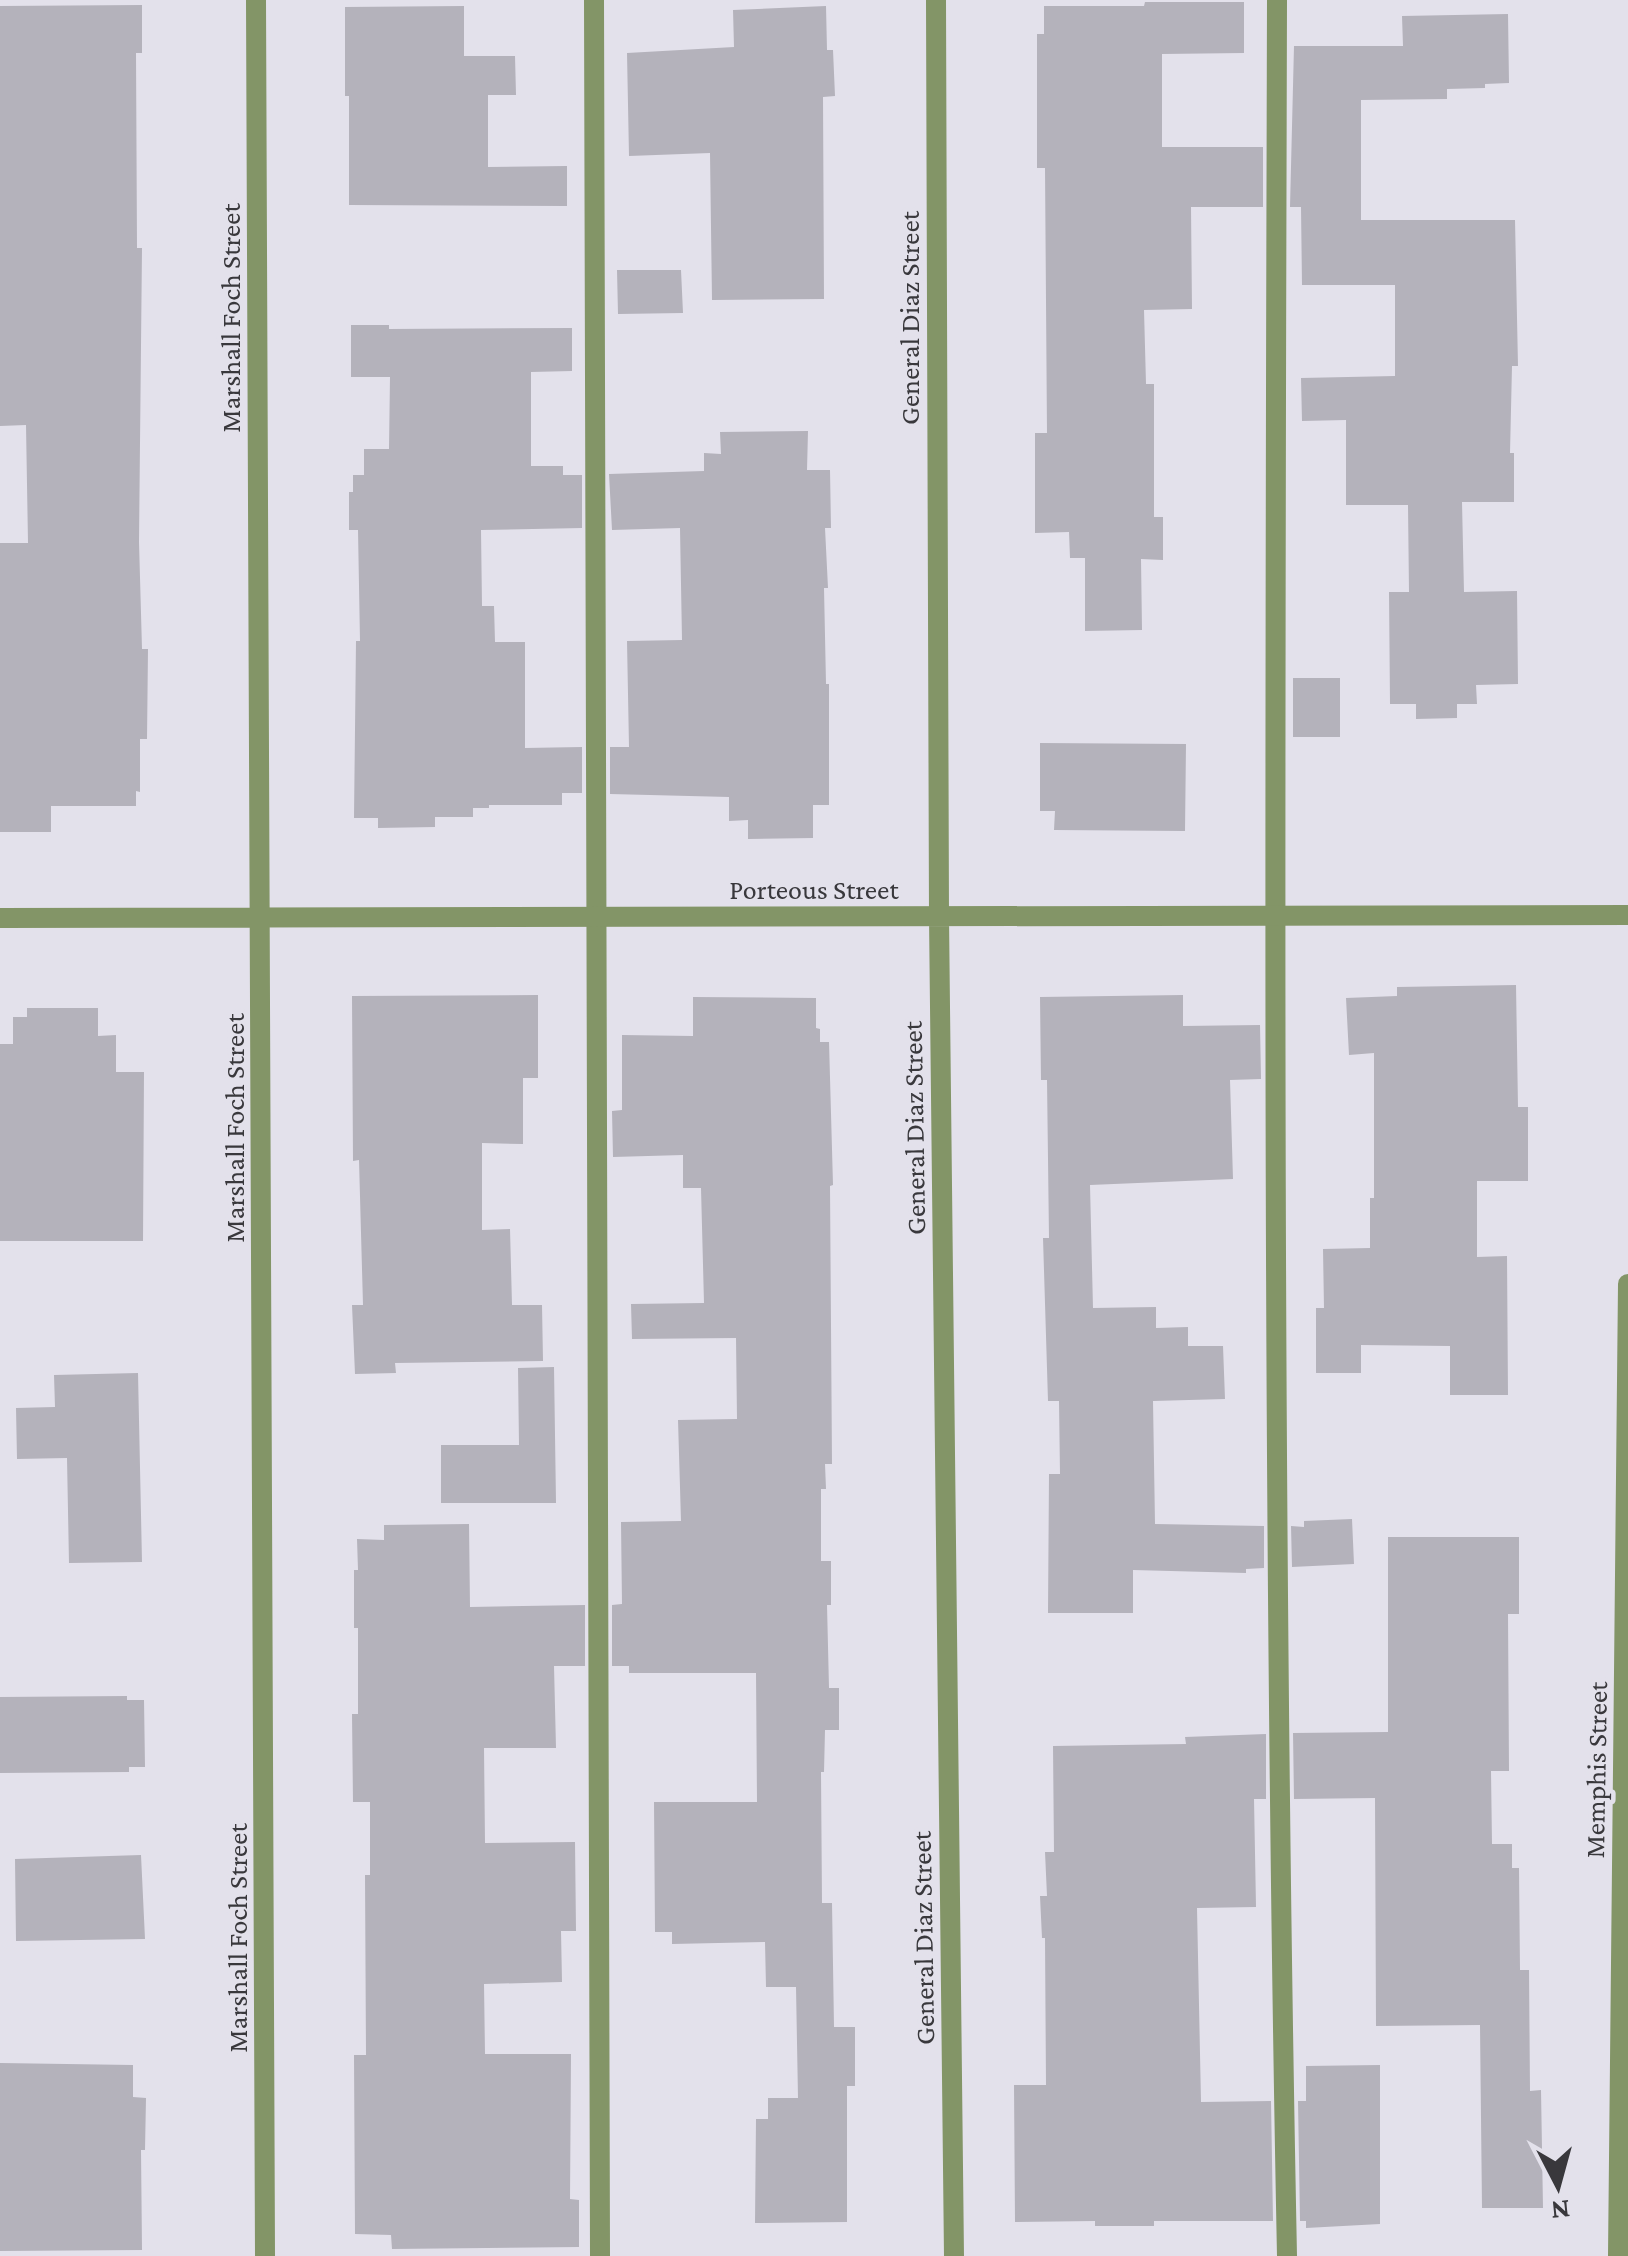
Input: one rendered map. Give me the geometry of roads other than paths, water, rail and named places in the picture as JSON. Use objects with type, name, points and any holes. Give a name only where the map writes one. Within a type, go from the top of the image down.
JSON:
[{"type":"street","name":"Marshall Foch Street","points":[[256,0],[265,2256]]},
{"type":"street","points":[[594,0],[600,2256]]},
{"type":"street","name":"General Diaz Street","points":[[936,0],[939,917],[954,2256]]},
{"type":"street","points":[[1277,0],[1274,916],[1280,1902],[1287,2256]]},
{"type":"street","name":"Porteous Street","points":[[0,918],[1628,915]]},
{"type":"street","name":"Memphis Street","points":[[1618,2256],[1628,1284]]}]
